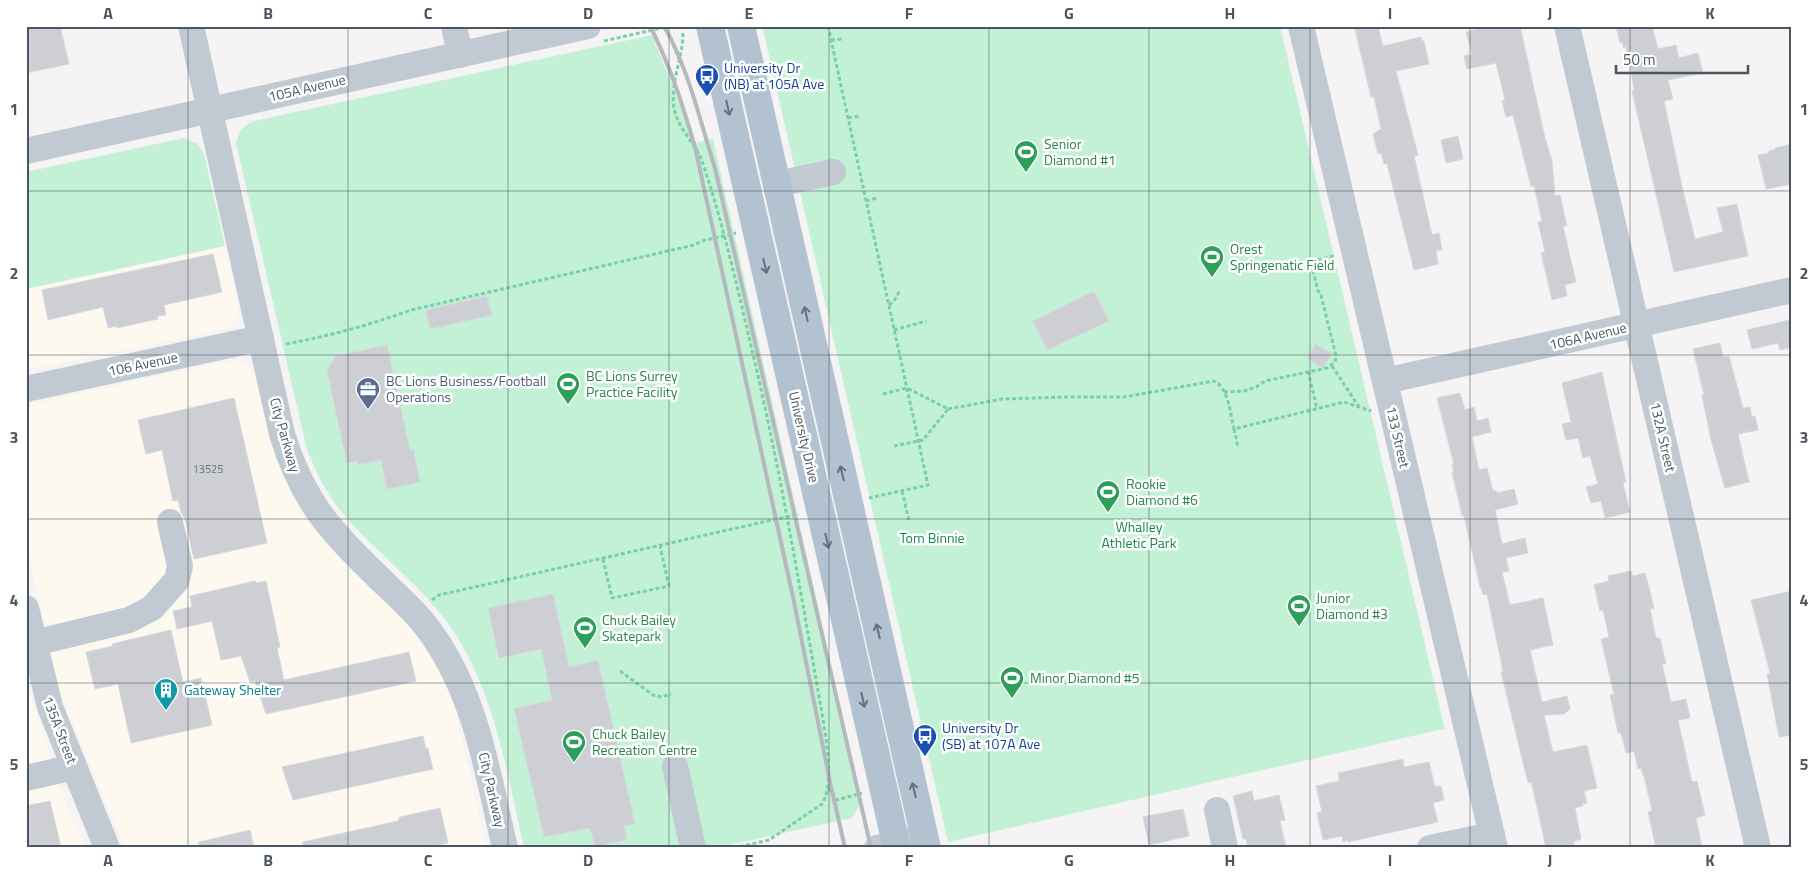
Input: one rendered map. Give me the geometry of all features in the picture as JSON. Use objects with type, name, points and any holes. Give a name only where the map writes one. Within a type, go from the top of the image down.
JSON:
[{"type":"main road","name":"University Drive","points":[[710,26],[890,846]]},
{"type":"main road","points":[[741,26],[926,842]]},
{"type":"street","name":"City Parkway","points":[[191,26],[260,338],[282,434],[290,459],[306,494],[322,518],[420,619],[449,660],[481,740],[505,848]]},
{"type":"street","points":[[454,26],[460,54]]},
{"type":"street","name":"105A Avenue","points":[[26,150],[588,26]]},
{"type":"street","name":"133 Street","points":[[1301,26],[1493,841]]},
{"type":"street","name":"132A Street","points":[[1567,26],[1758,848]]},
{"type":"street","points":[[777,184],[833,172]]},
{"type":"street","name":"106A Avenue","points":[[1385,381],[1792,290]]},
{"type":"street","name":"106 Avenue","points":[[26,389],[260,338]]},
{"type":"street","points":[[34,644],[129,620],[152,608],[177,580],[180,566],[170,522]]},
{"type":"street","name":"135A Street","points":[[26,608],[50,707],[108,848]]},
{"type":"street","points":[[675,766],[693,848]]},
{"type":"street","points":[[26,778],[74,767]]},
{"type":"street","points":[[1217,810],[1225,848]]},
{"type":"street","points":[[1430,848],[1493,841]]},
{"type":"street","points":[[890,846],[926,842]]},
{"type":"path","points":[[828,26],[928,485],[863,499]]},
{"type":"path","points":[[683,33],[683,44],[673,94],[674,109],[682,130],[703,162],[754,355],[787,517],[824,725],[828,758],[828,788],[822,804],[769,840],[734,848]]},
{"type":"path","points":[[831,40],[842,39]]},
{"type":"path","points":[[848,118],[860,116]]},
{"type":"path","points":[[866,201],[878,198]]},
{"type":"path","points":[[286,344],[379,322],[411,310],[694,246],[702,241],[736,233]]},
{"type":"path","points":[[1292,266],[1342,255]]},
{"type":"path","points":[[1224,392],[1244,391],[1266,381],[1332,366],[1335,362],[1336,356],[1321,295],[1318,291],[1310,262]]},
{"type":"path","points":[[889,305],[894,301],[900,290]]},
{"type":"path","points":[[894,330],[926,321]]},
{"type":"path","points":[[1332,366],[1360,407]]},
{"type":"path","points":[[1308,372],[1317,409]]},
{"type":"path","points":[[883,394],[907,388],[948,408],[1002,399],[1124,397],[1214,381],[1219,383],[1224,392],[1238,447]]},
{"type":"path","points":[[1234,429],[1344,402],[1374,411]]},
{"type":"path","points":[[894,446],[923,440],[948,408]]},
{"type":"path","points":[[902,491],[909,521]]},
{"type":"path","points":[[432,600],[439,596],[802,514]]},
{"type":"path","points":[[603,559],[612,598],[669,586],[660,546]]},
{"type":"path","points":[[620,671],[654,695],[671,694]]},
{"type":"path","points":[[828,788],[837,800],[864,792]]},
{"type":"shaded area","points":[[225,246],[239,308],[236,320],[229,327],[221,331],[26,370],[26,289]]},
{"type":"shaded area","points":[[233,360],[246,364],[254,374],[277,463],[292,496],[310,525],[345,564],[406,622],[436,666],[453,702],[487,848],[125,848],[63,700],[26,542],[26,405]]},
{"type":"shaded area","points":[[26,673],[31,695],[63,796],[85,848],[26,848]]},
{"type":"green space","name":"Whalley Athletic Park","points":[[765,26],[1280,26],[1445,730],[948,842],[763,29]]},
{"type":"green space","points":[[652,35],[695,143],[713,139],[862,802],[852,818],[715,848],[524,848],[495,725],[473,666],[458,639],[440,613],[340,510],[325,489],[307,450],[236,143],[242,129],[254,121]]},
{"type":"green space","points":[[184,138],[198,144],[204,154],[225,246],[26,289],[26,172]]},
{"type":"building","points":[[26,26],[60,26],[69,64],[26,73]]},
{"type":"building","points":[[1378,26],[1383,46],[1421,37],[1422,41],[1424,41],[1429,64],[1396,71],[1418,155],[1414,156],[1432,235],[1439,233],[1442,250],[1436,251],[1438,264],[1414,270],[1387,164],[1384,164],[1381,153],[1378,154],[1373,134],[1381,129],[1374,97],[1371,97],[1355,29]]},
{"type":"building","points":[[1491,26],[1520,26],[1545,138],[1552,161],[1555,196],[1560,195],[1567,226],[1563,226],[1576,282],[1565,285],[1567,296],[1552,300],[1541,253],[1545,252],[1538,222],[1542,221],[1534,186],[1531,187],[1513,115],[1506,117],[1502,101],[1505,100],[1496,63],[1467,69],[1464,56],[1472,54],[1466,32]]},
{"type":"building","points":[[1616,26],[1652,26],[1658,49],[1676,45],[1679,58],[1698,53],[1703,73],[1668,80],[1673,99],[1664,101],[1683,191],[1695,239],[1723,232],[1717,208],[1737,204],[1748,256],[1674,272],[1632,91],[1634,91],[1632,76],[1626,47],[1623,47],[1622,42],[1620,43]]},
{"type":"building","points":[[1458,136],[1463,159],[1446,163],[1441,140]]},
{"type":"building","points":[[1792,144],[1792,184],[1766,189],[1758,155]]},
{"type":"building","points":[[213,254],[222,292],[164,305],[166,315],[157,316],[158,319],[117,328],[116,326],[108,328],[103,307],[48,320],[42,290]]},
{"type":"building","points":[[1094,291],[1109,321],[1047,350],[1033,321]]},
{"type":"building","points":[[487,296],[492,315],[430,329],[426,310]]},
{"type":"building","points":[[1789,320],[1792,347],[1780,350],[1778,343],[1752,349],[1747,330]]},
{"type":"building","points":[[1720,343],[1723,357],[1729,356],[1743,408],[1750,407],[1752,417],[1755,416],[1758,430],[1738,434],[1749,482],[1725,488],[1711,440],[1702,395],[1704,395],[1693,349]]},
{"type":"building","points":[[1316,344],[1332,354],[1323,368],[1307,358]]},
{"type":"building","name":"BC Lions Business/Football Operations","points":[[387,345],[410,450],[413,449],[420,482],[387,489],[381,460],[357,465],[357,461],[347,463],[327,371],[336,356]]},
{"type":"building","points":[[1602,372],[1626,482],[1623,483],[1630,512],[1605,518],[1601,501],[1591,503],[1586,487],[1598,484],[1590,456],[1583,458],[1578,438],[1566,440],[1562,424],[1571,422],[1562,383]]},
{"type":"building","points":[[1460,393],[1465,410],[1474,407],[1477,421],[1488,418],[1491,432],[1472,437],[1479,470],[1487,468],[1493,491],[1496,490],[1497,493],[1514,489],[1518,504],[1495,510],[1502,544],[1525,538],[1528,553],[1506,558],[1509,571],[1502,572],[1510,605],[1543,598],[1553,645],[1530,650],[1542,702],[1567,696],[1570,709],[1564,714],[1544,715],[1553,752],[1587,745],[1597,788],[1584,791],[1587,803],[1575,808],[1581,839],[1574,841],[1574,844],[1546,848],[1533,789],[1531,782],[1528,783],[1501,672],[1503,671],[1487,594],[1483,595],[1480,587],[1464,516],[1462,516],[1452,472],[1454,472],[1452,465],[1454,465],[1437,398]]},
{"type":"building","points":[[234,398],[267,543],[194,559],[185,519],[178,500],[173,501],[162,450],[146,454],[138,420]]},
{"type":"building","points":[[1631,571],[1633,576],[1645,573],[1654,608],[1650,609],[1656,638],[1660,638],[1666,664],[1662,664],[1671,702],[1686,699],[1690,718],[1678,720],[1692,782],[1697,781],[1705,815],[1696,818],[1702,848],[1656,848],[1648,812],[1652,811],[1644,776],[1641,768],[1638,769],[1634,751],[1626,753],[1621,733],[1618,733],[1610,695],[1614,694],[1601,639],[1609,637],[1603,610],[1600,611],[1594,585],[1609,581],[1608,576]]},
{"type":"building","points":[[255,581],[256,583],[266,581],[280,647],[277,648],[284,680],[409,652],[416,681],[266,714],[255,681],[250,682],[241,656],[221,660],[212,621],[177,629],[173,611],[192,607],[190,596]]},
{"type":"building","points":[[1792,591],[1792,735],[1779,737],[1767,674],[1770,673],[1751,600]]},
{"type":"building","name":"Chuck Bailey Recreation Centre","points":[[553,594],[569,667],[598,660],[635,824],[624,826],[627,839],[595,847],[590,828],[544,837],[514,709],[552,700],[541,649],[499,658],[488,608]]},
{"type":"building","points":[[171,630],[183,682],[201,678],[212,725],[131,743],[118,684],[95,689],[86,652]]},
{"type":"building","points":[[423,736],[433,769],[293,800],[282,767]]},
{"type":"building","points":[[1403,759],[1404,767],[1429,762],[1435,787],[1441,786],[1444,800],[1433,803],[1438,822],[1348,842],[1348,840],[1343,842],[1342,836],[1323,840],[1317,813],[1322,812],[1316,786],[1339,781],[1338,773]]},
{"type":"building","points":[[1252,791],[1254,801],[1279,795],[1285,820],[1280,821],[1286,848],[1248,848],[1246,839],[1243,839],[1233,796]]},
{"type":"building","points":[[50,801],[61,848],[26,848],[26,806]]},
{"type":"building","points":[[440,808],[448,843],[425,848],[303,848],[303,842],[398,821],[400,817]]},
{"type":"building","points":[[1183,809],[1189,836],[1149,845],[1143,817]]},
{"type":"building","points":[[250,830],[254,848],[199,848],[199,842]]},
{"type":"railway","points":[[650,26],[676,86],[695,147],[794,602],[845,848]]},
{"type":"railway","points":[[664,26],[687,78],[715,168],[871,848]]},
{"type":"place","name":"University Dr (NB) at 105A Ave","points":[[707,97]]},
{"type":"place","name":"Senior Diamond #1","points":[[1026,173]]},
{"type":"place","name":"Orest Springenatic Field","points":[[1212,278]]},
{"type":"place","name":"BC Lions Surrey Practice Facility","points":[[568,405]]},
{"type":"place","name":"BC Lions Business/Football Operations","points":[[368,410]]},
{"type":"place","name":"Rookie Diamond #6","points":[[1108,513]]},
{"type":"place","name":"Junior Diamond #3","points":[[1299,627]]},
{"type":"place","name":"Chuck Bailey Skatepark","points":[[585,649]]},
{"type":"place","name":"Minor Diamond #5","points":[[1012,699]]},
{"type":"place","name":"Gateway Shelter","points":[[166,711]]},
{"type":"place","name":"University Dr (SB) at 107A Ave","points":[[925,757]]},
{"type":"place","name":"Chuck Bailey Recreation Centre","points":[[574,763]]},
{"type":"park label","name":"Tom Binnie","points":[[932,538]]}]
